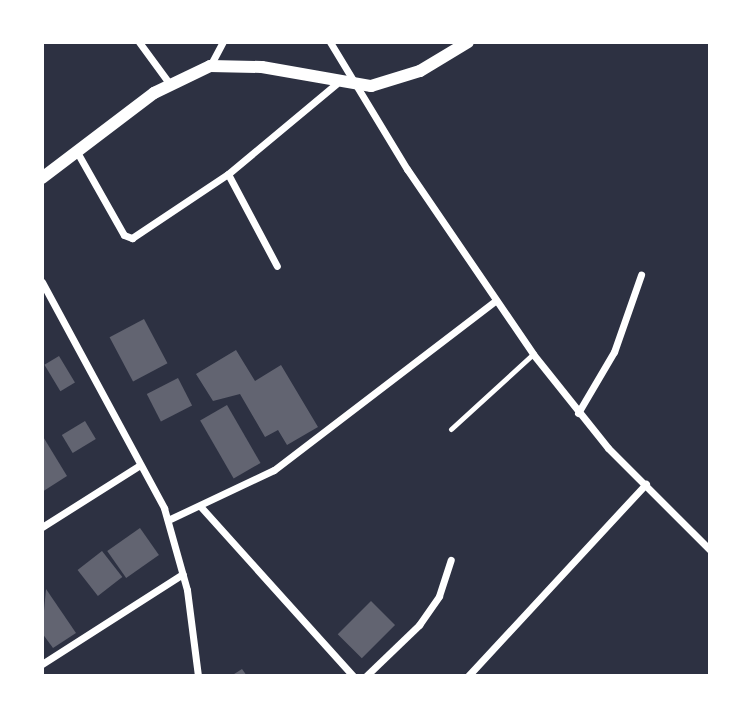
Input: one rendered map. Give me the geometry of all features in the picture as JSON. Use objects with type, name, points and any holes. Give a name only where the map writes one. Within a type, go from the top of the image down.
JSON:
[{"type":"street","points":[[139,42],[169,83]]},
{"type":"street","points":[[210,66],[223,42]]},
{"type":"street","points":[[330,42],[494,302],[578,413],[710,550]]},
{"type":"street","points":[[42,178],[169,83],[210,66],[262,67],[336,84],[358,86],[420,71],[468,42]]},
{"type":"street","points":[[76,152],[124,235],[132,238],[228,174],[336,84]]},
{"type":"street","points":[[228,174],[277,266]]},
{"type":"street","points":[[578,413],[614,352],[641,275]]},
{"type":"street","points":[[42,282],[169,520],[183,574],[198,676]]},
{"type":"street","points":[[169,520],[292,458],[494,302]]},
{"type":"street","points":[[42,526],[140,465]]},
{"type":"street","points":[[468,676],[646,484]]},
{"type":"street","points":[[200,506],[353,676]]},
{"type":"street","points":[[366,676],[419,625],[439,596],[451,560]]},
{"type":"street","points":[[42,664],[183,574]]},
{"type":"lane","points":[[451,429],[533,354]]},
{"type":"building","points":[[144,319],[167,363],[133,381],[110,337]]},
{"type":"building","points":[[236,350],[255,381],[281,365],[318,427],[287,445],[278,430],[265,437],[240,394],[213,401],[196,374]]},
{"type":"building","points":[[59,356],[75,383],[60,391],[44,365]]},
{"type":"building","points":[[178,378],[192,406],[161,422],[147,394]]},
{"type":"building","points":[[227,405],[260,463],[234,479],[200,420]]},
{"type":"building","points":[[85,421],[96,439],[73,453],[62,435]]},
{"type":"building","points":[[42,435],[67,476],[42,492]]},
{"type":"building","points":[[140,528],[159,555],[126,578],[107,551]]},
{"type":"building","points":[[102,551],[122,577],[98,596],[78,570]]},
{"type":"building","points":[[46,589],[76,633],[53,648],[42,633]]},
{"type":"building","points":[[371,601],[395,625],[362,658],[338,634]]},
{"type":"building","points":[[242,669],[247,676],[231,676]]}]
